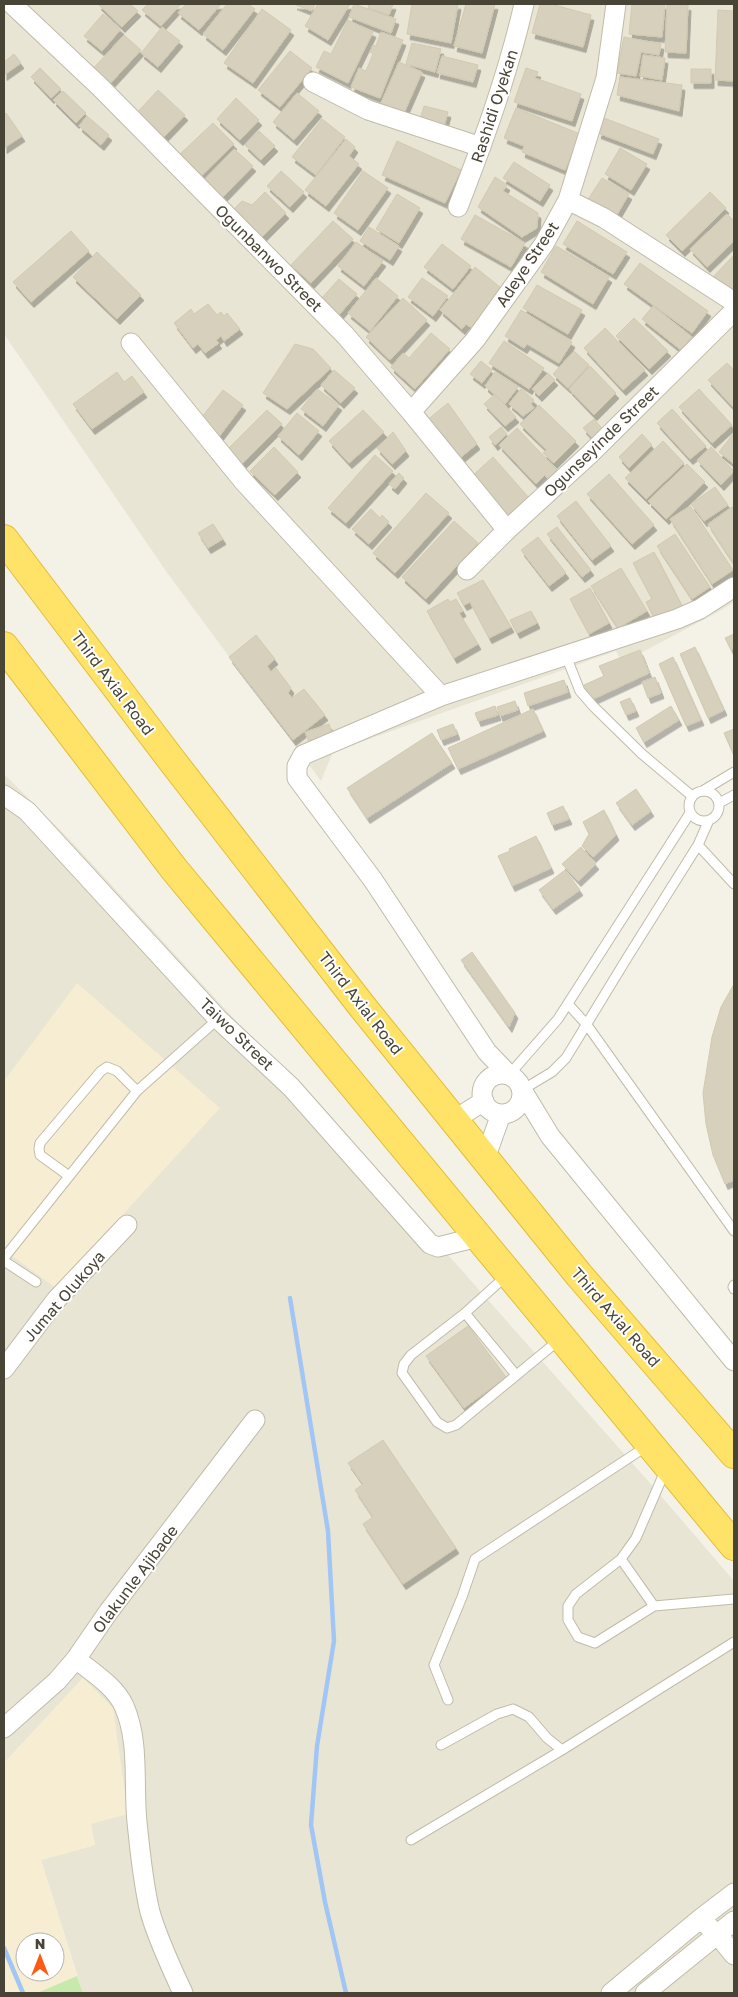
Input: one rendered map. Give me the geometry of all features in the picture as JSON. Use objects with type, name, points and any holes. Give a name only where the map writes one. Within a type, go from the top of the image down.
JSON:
[{"type":"highway","points":[[4,519],[44,590]]},
{"type":"highway","name":"Third Axial Road","points":[[4,539],[172,762],[361,1004],[579,1275],[734,1454]]},
{"type":"highway","points":[[4,646],[174,869],[734,1546]]},
{"type":"highway","points":[[4,655],[34,685]]},
{"type":"street","name":"Ogunbanwo Street","points":[[12,4],[100,87],[345,335],[411,412],[507,530]]},
{"type":"street","name":"Rashidi Oyekan","points":[[458,207],[511,60],[524,4]]},
{"type":"street","name":"Adeye Street","points":[[411,412],[475,340],[544,244],[568,200],[606,78],[616,4]]},
{"type":"street","points":[[313,82],[368,110],[481,147]]},
{"type":"street","points":[[568,200],[604,218],[734,302]]},
{"type":"street","name":"Ogunseyinde Street","points":[[467,570],[507,530],[590,454],[734,311]]},
{"type":"street","points":[[131,343],[244,482],[441,696]]},
{"type":"street","points":[[734,587],[700,609],[676,619],[441,696],[302,755],[297,766],[297,778],[373,880],[487,1052],[509,1076],[520,1084],[550,1136],[734,1361]]},
{"type":"street","name":"Taiwo Street","points":[[4,795],[27,810],[218,1019],[291,1087],[430,1244],[438,1247],[478,1237]]},
{"type":"street","points":[[487,1052],[489,1079]]},
{"type":"street","points":[[509,1076],[502,1074],[489,1079],[484,1086],[484,1101],[488,1107],[506,1112],[550,1136]]},
{"type":"street","points":[[485,1159],[506,1112],[519,1105],[522,1090]]},
{"type":"street","points":[[454,1120],[484,1101]]},
{"type":"street","name":"Jumat Olukoya","points":[[4,1369],[56,1300],[127,1224]]},
{"type":"street","name":"Olakunle Ajibade","points":[[4,1728],[57,1681],[76,1659],[109,1611],[255,1420]]},
{"type":"street","points":[[76,1659],[112,1688],[124,1704],[131,1726],[137,1820],[151,1913],[169,1963],[183,1993]]},
{"type":"street","points":[[611,1993],[734,1893]]},
{"type":"street","points":[[700,1919],[717,1934],[734,1955]]},
{"type":"street","points":[[645,1993],[734,1921]]},
{"type":"lane","points":[[566,656],[580,691],[593,706],[642,754],[692,796]]},
{"type":"lane","points":[[704,790],[711,792],[716,797],[719,803],[719,810],[709,820],[702,821],[690,813],[688,807],[692,796],[734,772]]},
{"type":"lane","points":[[719,803],[734,795]]},
{"type":"lane","points":[[509,1076],[558,1020],[690,813]]},
{"type":"lane","points":[[522,1090],[552,1072],[566,1058],[698,845],[709,820]]},
{"type":"lane","points":[[698,845],[734,884]]},
{"type":"lane","points":[[568,1004],[586,1025],[734,1231]]},
{"type":"lane","points":[[36,1282],[4,1260],[138,1091],[218,1019]]},
{"type":"lane","points":[[69,1176],[40,1155],[40,1143],[101,1071],[107,1067],[117,1071],[138,1091]]},
{"type":"lane","points":[[508,1274],[465,1313],[411,1355],[404,1364],[402,1373],[437,1422],[447,1428],[456,1425],[561,1338]]},
{"type":"lane","points":[[734,1285],[732,1287],[734,1289]]},
{"type":"lane","points":[[465,1313],[516,1375]]},
{"type":"lane","points":[[448,1700],[434,1665],[462,1597],[475,1559],[650,1444]]},
{"type":"lane","points":[[668,1466],[636,1538],[621,1559],[576,1594],[568,1606],[568,1620],[578,1637],[595,1643],[654,1606],[734,1599]]},
{"type":"lane","points":[[621,1559],[654,1606]]},
{"type":"lane","points":[[411,1840],[562,1750],[734,1642]]},
{"type":"lane","points":[[441,1745],[497,1714],[513,1709],[529,1718],[546,1738],[562,1750]]},
{"type":"shaded area","points":[[4,4],[734,4],[734,602],[622,663],[616,651],[333,752],[321,781],[168,574],[4,334]]},
{"type":"shaded area","points":[[4,774],[73,843],[389,1188],[734,1581],[734,1993],[83,1993],[41,1860],[95,1845],[91,1824],[83,1678],[4,1763]]},
{"type":"shaded area","points":[[77,983],[220,1108],[56,1288],[4,1250],[4,1081]]},
{"type":"shaded area","points":[[83,1678],[113,1708],[128,1814],[91,1824],[95,1845],[41,1860],[63,1932],[15,1932],[15,1982],[63,1982],[37,1993],[4,1993],[4,1763]]},
{"type":"shaded area","points":[[65,1937],[77,1976],[65,1981]]},
{"type":"green space","points":[[77,1976],[83,1993],[37,1993],[65,1982]]},
{"type":"building","points":[[98,4],[130,4],[138,11],[122,27]]},
{"type":"building","points":[[148,4],[181,4],[161,26],[142,10]]},
{"type":"building","points":[[186,4],[221,4],[199,30],[178,13]]},
{"type":"building","points":[[227,4],[248,4],[255,9],[223,50],[203,34]]},
{"type":"building","points":[[294,4],[315,4],[312,11]]},
{"type":"building","points":[[318,4],[350,4],[328,40],[305,26]]},
{"type":"building","points":[[354,4],[396,19],[391,33],[349,17]]},
{"type":"building","points":[[369,4],[393,4],[389,15],[368,8]]},
{"type":"building","points":[[412,4],[458,4],[451,43],[407,34]]},
{"type":"building","points":[[466,4],[495,4],[482,53],[454,46]]},
{"type":"building","points":[[540,4],[551,4],[591,15],[583,47],[532,33]]},
{"type":"building","points":[[632,4],[665,4],[662,37],[629,34]]},
{"type":"building","points":[[667,5],[688,5],[686,53],[665,52]]},
{"type":"building","points":[[262,9],[291,30],[253,83],[224,63]]},
{"type":"building","points":[[718,10],[734,11],[734,81],[715,80]]},
{"type":"building","points":[[103,14],[121,29],[102,51],[84,36]]},
{"type":"building","points":[[348,20],[373,32],[348,83],[316,67],[324,51],[331,54]]},
{"type":"building","points":[[162,27],[180,41],[158,67],[141,53]]},
{"type":"building","points":[[381,32],[403,40],[380,98],[351,87],[359,68],[366,71],[373,54],[370,52],[373,45],[376,46]]},
{"type":"building","points":[[124,35],[141,50],[107,87],[90,72]]},
{"type":"building","points":[[624,37],[661,44],[659,55],[641,52],[636,76],[617,73]]},
{"type":"building","points":[[412,43],[441,49],[435,72],[406,64]]},
{"type":"building","points":[[290,51],[312,68],[280,107],[258,90]]},
{"type":"building","points":[[14,54],[21,63],[4,75],[4,62]]},
{"type":"building","points":[[643,55],[665,58],[662,80],[640,76]]},
{"type":"building","points":[[442,56],[478,65],[473,82],[437,73]]},
{"type":"building","points":[[399,62],[422,72],[404,113],[381,103]]},
{"type":"building","points":[[40,68],[61,89],[51,98],[31,77]]},
{"type":"building","points":[[526,68],[538,72],[535,78],[581,94],[572,121],[514,102]]},
{"type":"building","points":[[691,69],[711,69],[711,83],[691,83]]},
{"type":"building","points":[[620,77],[682,85],[679,111],[617,95]]},
{"type":"building","points":[[158,90],[185,115],[160,141],[133,117]]},
{"type":"building","points":[[63,91],[86,113],[76,123],[53,100]]},
{"type":"building","points":[[297,93],[319,111],[294,140],[273,122]]},
{"type":"building","points":[[236,98],[259,120],[240,140],[217,119]]},
{"type":"building","points":[[424,106],[448,112],[442,133],[418,126]]},
{"type":"building","points":[[516,108],[580,134],[565,170],[522,152],[524,146],[504,138]]},
{"type":"building","points":[[6,113],[22,136],[4,148],[4,115]]},
{"type":"building","points":[[87,116],[109,135],[101,145],[79,126]]},
{"type":"building","points":[[604,118],[659,139],[653,154],[598,133]]},
{"type":"building","points":[[322,119],[345,137],[316,175],[292,157]]},
{"type":"building","points":[[213,123],[234,144],[200,177],[179,155]]},
{"type":"building","points":[[259,131],[275,146],[261,160],[245,145]]},
{"type":"building","points":[[346,139],[355,147],[349,156],[359,164],[326,206],[305,190]]},
{"type":"building","points":[[397,141],[461,170],[445,203],[382,175]]},
{"type":"building","points":[[620,148],[647,164],[631,190],[605,174]]},
{"type":"building","points":[[234,149],[253,166],[222,198],[204,180]]},
{"type":"building","points":[[514,162],[550,185],[540,201],[503,178]]},
{"type":"building","points":[[281,171],[304,192],[290,207],[267,186]]},
{"type":"building","points":[[363,171],[388,188],[358,230],[334,213]]},
{"type":"building","points":[[495,177],[507,185],[503,191],[538,213],[537,228],[522,237],[478,207]]},
{"type":"building","points":[[602,178],[629,194],[615,218],[587,201]]},
{"type":"building","points":[[265,192],[286,213],[261,238],[233,210],[242,201],[252,205]]},
{"type":"building","points":[[710,192],[726,208],[682,251],[666,235]]},
{"type":"building","points":[[397,194],[420,208],[399,243],[376,229]]},
{"type":"building","points":[[727,214],[734,221],[734,241],[707,267],[690,249]]},
{"type":"building","points":[[475,215],[525,243],[511,267],[461,239]]},
{"type":"building","points":[[333,221],[353,239],[311,283],[291,265]]},
{"type":"building","points":[[577,221],[627,252],[613,274],[563,244]]},
{"type":"building","points":[[369,227],[399,246],[390,260],[360,241]]},
{"type":"building","points":[[71,231],[89,251],[31,302],[13,282]]},
{"type":"building","points":[[356,242],[383,261],[364,286],[338,266]]},
{"type":"building","points":[[442,244],[471,266],[453,289],[424,267]]},
{"type":"building","points":[[556,246],[609,277],[593,304],[541,272]]},
{"type":"building","points":[[97,252],[141,295],[117,319],[73,277]]},
{"type":"building","points":[[734,255],[734,287],[730,291],[714,276]]},
{"type":"building","points":[[640,263],[708,311],[692,333],[624,284]]},
{"type":"building","points":[[475,267],[505,291],[473,329],[466,324],[462,329],[440,310]]},
{"type":"building","points":[[376,278],[398,296],[370,331],[348,313]]},
{"type":"building","points":[[422,278],[448,296],[433,316],[408,297]]},
{"type":"building","points":[[339,279],[357,294],[338,316],[320,300]]},
{"type":"building","points":[[537,285],[582,310],[568,334],[523,308]]},
{"type":"building","points":[[403,298],[427,320],[390,360],[366,337]]},
{"type":"building","points":[[208,304],[217,315],[221,312],[224,316],[227,313],[240,329],[224,341],[221,336],[216,340],[219,343],[205,353],[198,344],[193,348],[174,323],[191,309],[194,314]]},
{"type":"building","points":[[653,306],[692,337],[681,350],[642,319]]},
{"type":"building","points":[[521,310],[572,342],[559,363],[527,344],[524,348],[505,336]]},
{"type":"building","points":[[634,318],[668,351],[649,369],[616,336]]},
{"type":"building","points":[[605,328],[645,370],[623,390],[584,348]]},
{"type":"building","points":[[431,333],[450,349],[415,389],[391,367],[403,353],[409,358]]},
{"type":"building","points":[[504,341],[544,368],[529,389],[489,363]]},
{"type":"building","points":[[295,344],[313,349],[331,368],[287,409],[263,393]]},
{"type":"building","points":[[574,351],[589,365],[568,388],[553,374]]},
{"type":"building","points":[[481,361],[492,370],[482,383],[470,374]]},
{"type":"building","points":[[727,363],[734,370],[734,408],[708,380]]},
{"type":"building","points":[[590,366],[616,393],[594,415],[569,389]]},
{"type":"building","points":[[334,370],[355,388],[341,403],[321,385]]},
{"type":"building","points":[[117,372],[124,382],[132,376],[144,392],[92,429],[73,404]]},
{"type":"building","points":[[495,372],[518,387],[505,404],[485,386]]},
{"type":"building","points":[[548,373],[555,380],[539,396],[532,389]]},
{"type":"building","points":[[317,389],[339,405],[323,426],[301,409]]},
{"type":"building","points":[[521,389],[534,400],[531,404],[534,408],[523,416],[509,404]]},
{"type":"building","points":[[699,389],[732,425],[712,443],[679,407]]},
{"type":"building","points":[[223,390],[243,405],[218,438],[198,422]]},
{"type":"building","points":[[495,394],[516,417],[505,426],[484,404]]},
{"type":"building","points":[[448,403],[477,444],[455,462],[425,422]]},
{"type":"building","points":[[539,405],[576,441],[554,463],[543,453],[547,450],[520,424]]},
{"type":"building","points":[[672,409],[706,446],[690,459],[657,423]]},
{"type":"building","points":[[267,410],[282,424],[241,465],[226,451]]},
{"type":"building","points":[[363,410],[384,432],[349,463],[329,441]]},
{"type":"building","points":[[297,413],[319,431],[299,455],[278,436]]},
{"type":"building","points":[[594,419],[606,433],[596,442],[583,428]]},
{"type":"building","points":[[501,427],[507,434],[495,445],[489,437]]},
{"type":"building","points":[[517,428],[557,470],[548,479],[545,475],[536,484],[499,445]]},
{"type":"building","points":[[393,432],[406,451],[392,464],[377,448]]},
{"type":"building","points":[[734,433],[734,464],[719,452]]},
{"type":"building","points":[[642,434],[652,445],[629,468],[619,457]]},
{"type":"building","points":[[663,441],[684,463],[646,499],[625,478]]},
{"type":"building","points":[[274,447],[298,472],[275,495],[250,471]]},
{"type":"building","points":[[711,447],[734,471],[721,485],[697,460]]},
{"type":"building","points":[[375,455],[393,471],[346,523],[328,508]]},
{"type":"building","points":[[493,457],[530,499],[508,519],[470,478]]},
{"type":"building","points":[[687,464],[705,482],[666,519],[648,501]]},
{"type":"building","points":[[399,473],[404,478],[395,489],[389,484]]},
{"type":"building","points":[[609,474],[654,525],[632,544],[587,494]]},
{"type":"building","points":[[715,487],[728,505],[704,521],[691,504]]},
{"type":"building","points":[[426,493],[449,513],[395,573],[373,553]]},
{"type":"building","points":[[576,501],[611,546],[592,560],[557,516]]},
{"type":"building","points":[[690,506],[733,570],[712,584],[670,519]]},
{"type":"building","points":[[732,507],[734,510],[734,564],[708,524]]},
{"type":"building","points":[[371,509],[380,518],[382,515],[389,522],[369,544],[352,529]]},
{"type":"building","points":[[454,521],[478,543],[426,599],[402,577]]},
{"type":"building","points":[[213,524],[223,539],[208,548],[198,533]]},
{"type":"building","points":[[557,527],[591,570],[582,577],[547,534]]},
{"type":"building","points":[[675,534],[710,587],[692,599],[657,546]]},
{"type":"building","points":[[538,537],[566,573],[549,586],[521,550]]},
{"type":"building","points":[[654,552],[682,606],[655,620],[646,602],[652,599],[633,563]]},
{"type":"building","points":[[621,568],[647,611],[618,628],[591,586]]},
{"type":"building","points":[[483,580],[511,627],[489,638],[470,602],[464,605],[457,593]]},
{"type":"building","points":[[590,588],[609,623],[589,634],[570,599]]},
{"type":"building","points":[[448,599],[450,602],[456,599],[463,611],[459,613],[478,644],[454,658],[427,611]]},
{"type":"building","points":[[531,611],[537,623],[517,633],[510,620]]},
{"type":"building","points":[[734,634],[734,648],[731,650],[725,638]]},
{"type":"building","points":[[256,635],[275,659],[267,666],[271,672],[276,668],[291,688],[288,693],[292,698],[304,689],[325,715],[293,740],[229,657]]},
{"type":"building","points":[[695,647],[724,710],[708,718],[680,654]]},
{"type":"building","points":[[640,650],[649,673],[591,700],[584,685],[604,676],[599,666]]},
{"type":"building","points":[[673,657],[701,720],[686,726],[659,664]]},
{"type":"building","points":[[655,677],[661,693],[648,698],[642,682]]},
{"type":"building","points":[[564,680],[568,692],[528,706],[524,693]]},
{"type":"building","points":[[630,698],[636,711],[626,715],[620,702]]},
{"type":"building","points":[[515,701],[518,710],[500,716],[497,707]]},
{"type":"building","points":[[495,706],[498,715],[478,721],[475,713]]},
{"type":"building","points":[[671,706],[679,720],[644,742],[636,728]]},
{"type":"building","points":[[533,709],[543,731],[458,769],[448,748]]},
{"type":"building","points":[[329,724],[332,734],[309,742],[305,732]]},
{"type":"building","points":[[453,724],[457,734],[441,740],[437,730]]},
{"type":"building","points":[[734,729],[734,756],[724,733]]},
{"type":"building","points":[[432,733],[452,763],[367,818],[347,788]]},
{"type":"building","points":[[636,789],[651,811],[632,825],[616,803]]},
{"type":"building","points":[[563,806],[569,819],[552,825],[547,813]]},
{"type":"building","points":[[604,810],[616,835],[593,857],[582,846],[589,834],[583,822]]},
{"type":"building","points":[[536,836],[551,868],[512,886],[498,856]]},
{"type":"building","points":[[581,847],[596,864],[578,881],[562,864]]},
{"type":"building","points":[[565,870],[580,890],[553,909],[539,890]]},
{"type":"building","points":[[472,952],[515,1013],[509,1027],[461,960]]},
{"type":"building","points":[[734,984],[734,1180],[725,1184],[713,1155],[706,1124],[703,1093],[712,1037],[721,1007]]},
{"type":"building","points":[[468,1326],[506,1377],[464,1408],[426,1356]]},
{"type":"building","points":[[383,1440],[456,1548],[403,1584],[363,1524],[373,1517],[355,1490],[363,1484],[348,1463]]},
{"type":"waterway","points":[[290,1298],[328,1531],[334,1641],[317,1746],[311,1825],[325,1902],[346,1993]]},
{"type":"waterway","points":[[4,1948],[23,1993]]}]
